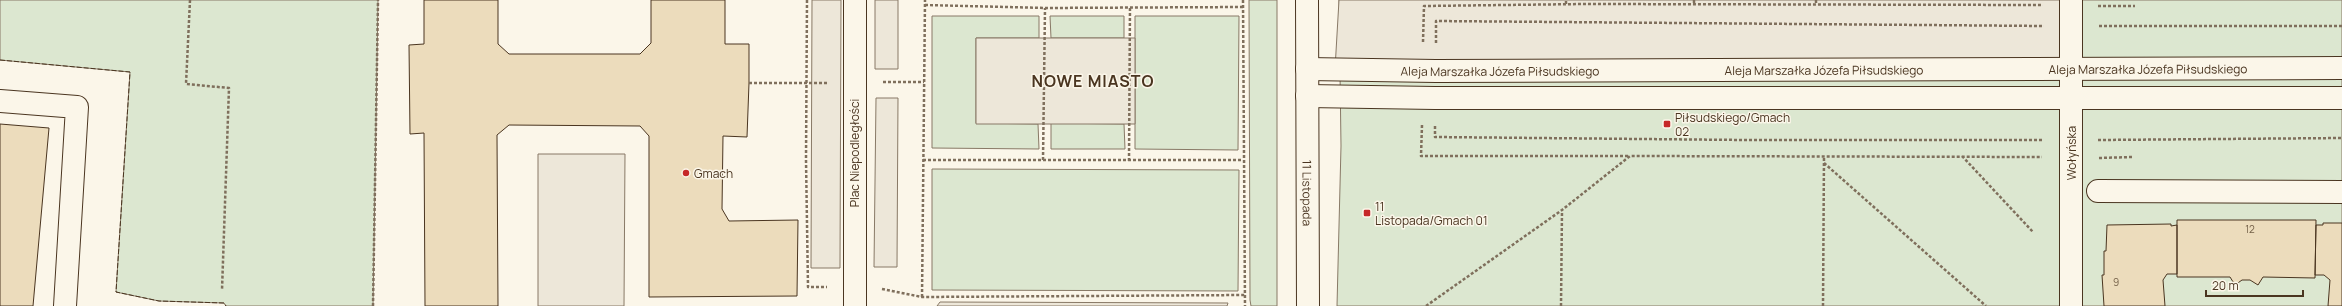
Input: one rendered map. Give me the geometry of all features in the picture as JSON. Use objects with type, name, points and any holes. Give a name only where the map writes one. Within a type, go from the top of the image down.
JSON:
[{"type":"street","name":"Plac Niepodległości","points":[[855,0],[855,297]]},
{"type":"street","name":"11 Listopada","points":[[1307,0],[1308,306]]},
{"type":"street","name":"Wołyńska","points":[[2071,0],[2071,306]]},
{"type":"street","name":"Aleja Marszałka Józefa Piłsudskiego","points":[[1307,82],[1452,71],[2342,68]]},
{"type":"street","points":[[1307,82],[1429,98],[2342,98]]},
{"type":"street","points":[[0,101],[77,107],[65,306]]},
{"type":"street","points":[[2098,191],[2342,192]]},
{"type":"path","points":[[190,0],[186,84],[229,88],[222,290]]},
{"type":"path","points":[[373,306],[378,0]]},
{"type":"path","points":[[807,0],[806,160],[808,287],[855,297],[883,288],[922,297],[1245,295]]},
{"type":"path","points":[[922,297],[925,0]]},
{"type":"path","points":[[1243,0],[1245,306]]},
{"type":"path","points":[[1694,0],[1694,5]]},
{"type":"path","points":[[1816,0],[1816,5]]},
{"type":"path","points":[[925,5],[1045,8],[1130,6],[1243,7]]},
{"type":"path","points":[[1129,161],[1130,6]]},
{"type":"path","points":[[1043,160],[1045,8]]},
{"type":"path","points":[[1436,21],[2030,26]]},
{"type":"path","points":[[2096,26],[2342,26]]},
{"type":"path","points":[[749,83],[783,83]]},
{"type":"path","points":[[1434,137],[1753,140],[2045,140]]},
{"type":"path","points":[[2092,140],[2342,138]]},
{"type":"path","points":[[1426,306],[1562,210],[1630,156],[2133,157]]},
{"type":"path","points":[[1823,306],[1824,156]]},
{"type":"path","points":[[1962,156],[2033,232]]},
{"type":"path","points":[[923,160],[1243,160]]},
{"type":"path","points":[[1824,163],[1986,306]]},
{"type":"path","points":[[1561,306],[1562,210]]},
{"type":"green space","points":[[0,0],[378,0],[373,306],[226,306],[224,303],[159,301],[116,292],[130,72],[0,60]]},
{"type":"green space","points":[[1249,0],[1277,0],[1277,306],[1251,306],[1250,300]]},
{"type":"green space","points":[[1339,0],[2342,0],[2342,306],[1337,306],[1341,146]]},
{"type":"green space","points":[[932,16],[1039,16],[1039,38],[976,38],[976,123],[1038,124],[1039,149],[932,148]]},
{"type":"green space","points":[[1050,16],[1124,16],[1124,38],[1051,38]]},
{"type":"green space","points":[[1135,16],[1239,16],[1238,150],[1135,149]]},
{"type":"green space","points":[[1051,123],[1124,124],[1125,149],[1051,149]]},
{"type":"green space","points":[[932,169],[1239,170],[1238,291],[932,290]]},
{"type":"shaded area","points":[[812,0],[841,0],[840,268],[811,268]]},
{"type":"shaded area","points":[[875,0],[898,0],[898,69],[875,69]]},
{"type":"shaded area","points":[[1339,0],[2071,0],[2071,68],[1335,69]]},
{"type":"shaded area","points":[[976,38],[1135,38],[1135,124],[976,124]]},
{"type":"shaded area","points":[[876,98],[898,98],[897,267],[874,267]]},
{"type":"shaded area","points":[[538,154],[625,154],[624,306],[538,306]]},
{"type":"shaded area","points":[[940,302],[1228,303],[1227,306],[937,306]]},
{"type":"building","name":"Gmach","points":[[424,0],[498,0],[498,44],[509,54],[640,54],[651,43],[651,0],[725,0],[725,44],[749,44],[749,83],[747,137],[723,136],[722,209],[729,221],[798,220],[797,296],[649,297],[649,136],[640,126],[509,125],[497,135],[498,306],[425,306],[424,133],[410,134],[409,45],[424,44]]},
{"type":"building","points":[[0,124],[49,128],[33,306],[0,306]]},
{"type":"building","points":[[2177,220],[2316,220],[2315,278],[2263,277],[2258,285],[2250,280],[2242,280],[2235,285],[2230,277],[2177,277]]},
{"type":"building","points":[[2323,223],[2342,223],[2342,306],[2328,306],[2330,280],[2324,275],[2315,275],[2316,225],[2323,225]]},
{"type":"building","points":[[2171,224],[2171,226],[2177,225],[2177,274],[2167,274],[2163,280],[2165,306],[2104,306],[2102,275],[2104,275],[2104,251],[2106,251],[2107,225]]},
{"type":"fence","points":[[0,60],[130,72],[116,292],[159,301],[224,303],[226,306]]},
{"type":"place","name":"Piłsudskiego/Gmach 02","points":[[1667,124]]},
{"type":"place","name":"Gmach","points":[[686,173]]},
{"type":"place","name":"11 Listopada/Gmach 01","points":[[1367,213]]},
{"type":"district","name":"NOWE MIASTO","points":[[1093,81]]}]
